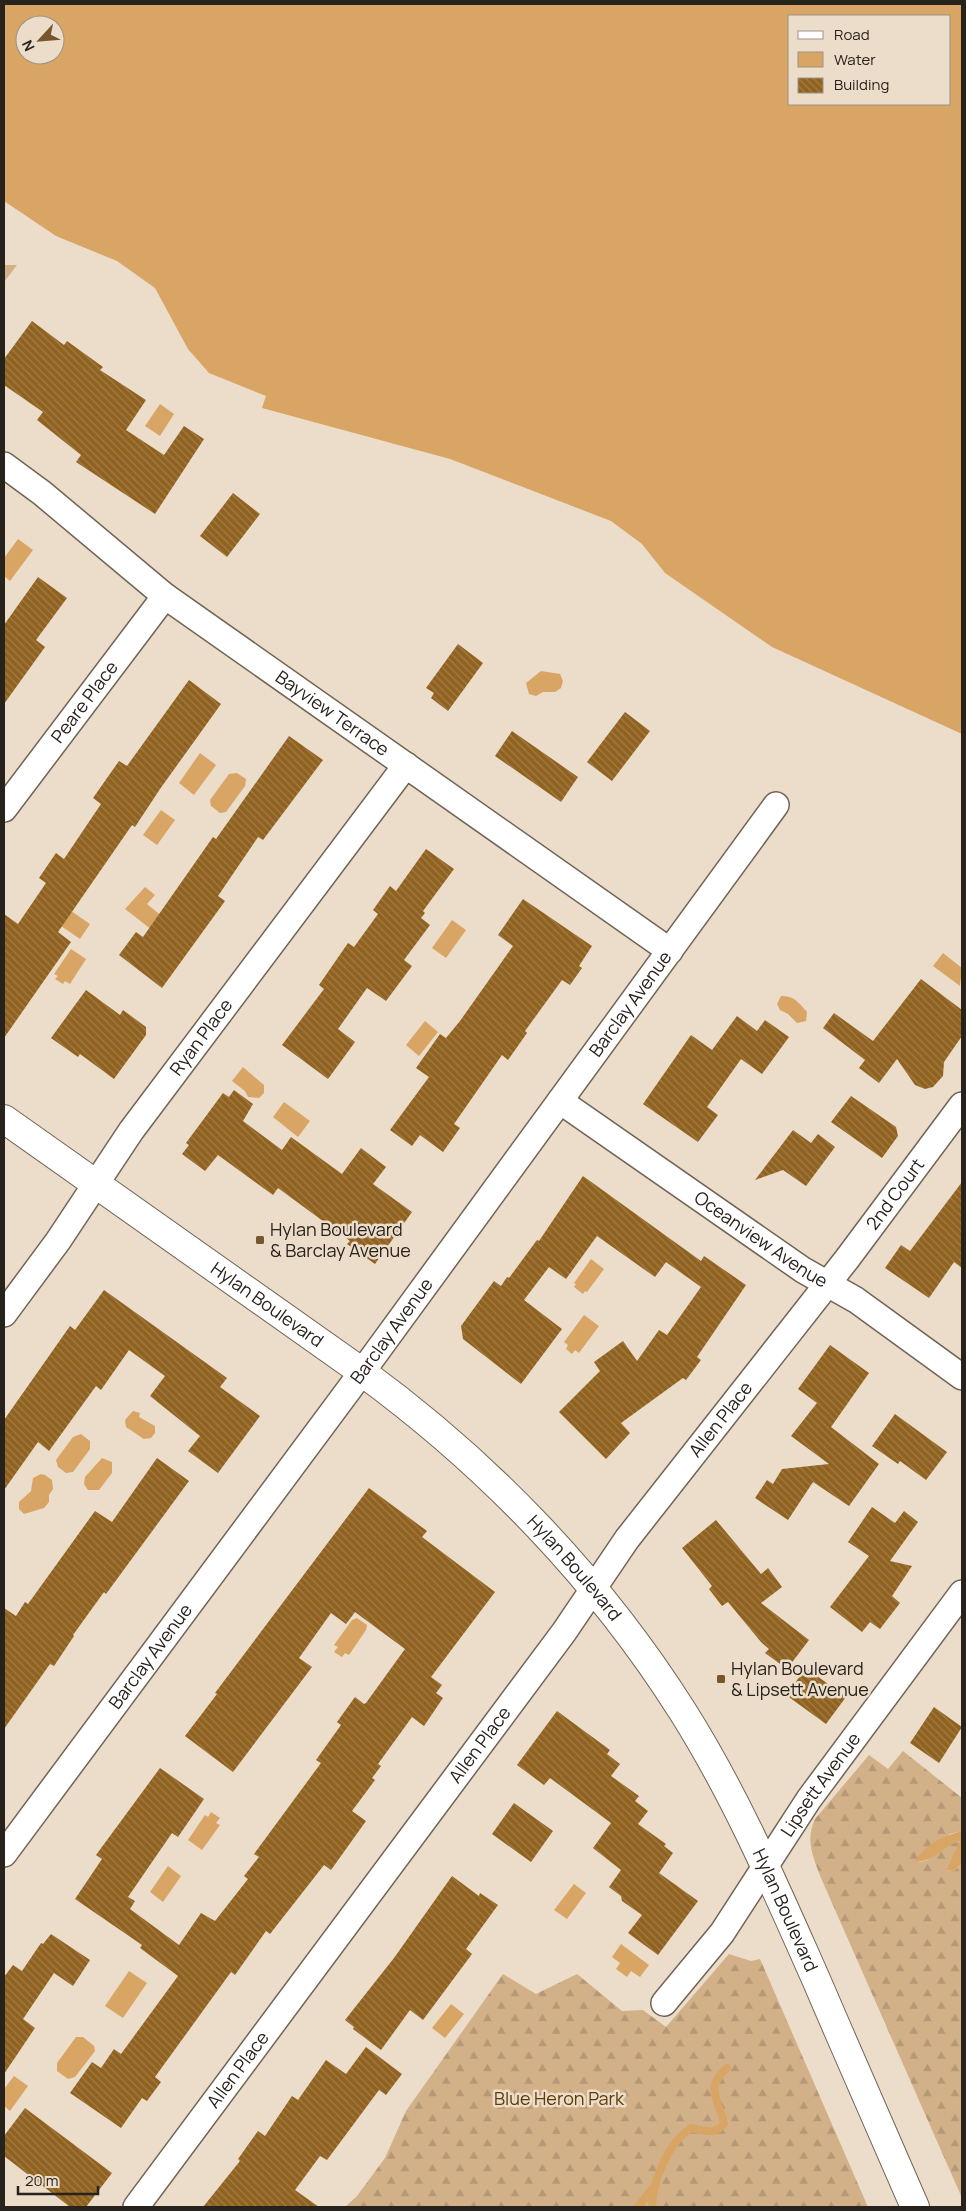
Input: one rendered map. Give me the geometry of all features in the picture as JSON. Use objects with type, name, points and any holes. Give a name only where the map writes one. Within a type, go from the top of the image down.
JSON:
[{"type":"main road","name":"Hylan Boulevard","points":[[4,1119],[362,1372],[415,1412],[484,1472],[548,1537],[592,1589],[641,1650],[683,1712],[734,1800],[766,1865],[915,2207]]},
{"type":"street","name":"Bayview Terrace","points":[[4,465],[42,493],[165,596],[670,951]]},
{"type":"street","name":"Peare Place","points":[[4,809],[165,596]]},
{"type":"street","name":"Ryan Place","points":[[4,1314],[58,1241],[131,1131],[406,765]]},
{"type":"street","name":"Barclay Avenue","points":[[4,1854],[362,1372],[776,805]]},
{"type":"street","name":"Oceanview Avenue","points":[[560,1101],[802,1270],[856,1300],[958,1366]]},
{"type":"street","name":"2nd Court","points":[[827,1284],[962,1105]]},
{"type":"street","name":"Allen Place","points":[[136,2207],[564,1632],[626,1539],[827,1284]]},
{"type":"street","name":"Lipsett Avenue","points":[[664,2003],[722,1933],[809,1799],[962,1593]]},
{"type":"green space","points":[[4,265],[17,265],[4,282]]},
{"type":"green space","points":[[903,1751],[962,1798],[962,1831],[950,1834],[916,1862],[926,1861],[944,1847],[961,1841],[946,1870],[954,1871],[962,1863],[962,2198],[821,1878],[810,1841],[815,1819],[869,1755],[888,1769]]},
{"type":"green space","name":"Blue Heron Park","points":[[729,1954],[751,1961],[760,1959],[868,2207],[345,2207],[357,2196],[385,2158],[406,2111],[503,1974],[536,1994],[577,1974],[622,2011],[643,2010],[666,2027]]},
{"type":"water","points":[[4,4],[962,4],[962,734],[772,647],[665,573],[642,544],[611,521],[450,459],[262,408],[266,396],[209,373],[188,349],[155,288],[117,261],[56,236],[4,201]]},
{"type":"water","points":[[160,404],[174,414],[160,436],[145,426]]},
{"type":"water","points":[[18,539],[33,550],[10,581],[4,576],[4,558]]},
{"type":"water","points":[[541,671],[560,674],[563,681],[561,688],[555,692],[543,692],[536,696],[529,694],[526,683]]},
{"type":"water","points":[[200,753],[216,765],[194,795],[179,783]]},
{"type":"water","points":[[237,773],[246,779],[245,786],[226,812],[220,813],[211,806],[210,800],[229,774]]},
{"type":"water","points":[[161,810],[175,820],[157,845],[143,835]]},
{"type":"water","points":[[145,887],[155,895],[147,904],[163,917],[152,930],[125,909]]},
{"type":"water","points":[[58,902],[90,924],[80,939],[48,917]]},
{"type":"water","points":[[452,920],[466,930],[446,958],[432,948]]},
{"type":"water","points":[[71,949],[86,959],[70,984],[65,981],[63,984],[55,979],[58,976],[54,974]]},
{"type":"water","points":[[943,953],[962,968],[960,986],[933,966]]},
{"type":"water","points":[[781,996],[790,997],[799,1003],[807,1012],[806,1021],[797,1023],[788,1014],[780,1010],[777,1004]]},
{"type":"water","points":[[425,1021],[438,1032],[419,1056],[406,1045]]},
{"type":"water","points":[[243,1067],[264,1085],[264,1093],[259,1098],[248,1097],[245,1091],[232,1081]]},
{"type":"water","points":[[284,1102],[310,1121],[298,1137],[273,1117]]},
{"type":"water","points":[[591,1259],[604,1269],[587,1292],[585,1291],[583,1294],[574,1287],[576,1284],[574,1283]]},
{"type":"water","points":[[584,1315],[599,1326],[579,1353],[575,1350],[572,1354],[566,1349],[568,1345],[564,1342]]},
{"type":"water","points":[[133,1411],[140,1413],[139,1417],[155,1426],[155,1433],[151,1438],[144,1439],[126,1427],[125,1420]]},
{"type":"water","points":[[81,1434],[90,1441],[90,1449],[73,1472],[66,1473],[58,1467],[56,1460],[73,1437]]},
{"type":"water","points":[[102,1458],[112,1462],[112,1473],[99,1490],[88,1490],[84,1484],[85,1477]]},
{"type":"water","points":[[41,1474],[52,1480],[53,1489],[49,1495],[49,1502],[44,1508],[24,1514],[19,1509],[19,1502],[31,1491],[33,1478]]},
{"type":"water","points":[[357,1618],[367,1625],[366,1630],[349,1655],[345,1653],[342,1657],[334,1652],[338,1647],[334,1645],[352,1620]]},
{"type":"water","points":[[211,1812],[220,1818],[216,1823],[220,1825],[202,1850],[188,1840],[205,1815],[208,1817]]},
{"type":"water","points":[[962,1831],[962,1863],[954,1871],[946,1870],[960,1841],[948,1846],[933,1857],[915,1862],[924,1850],[935,1842],[948,1835]]},
{"type":"water","points":[[168,1866],[181,1876],[163,1902],[150,1892]]},
{"type":"water","points":[[574,1884],[586,1893],[567,1919],[554,1910]]},
{"type":"water","points":[[621,1944],[649,1965],[640,1977],[631,1971],[627,1977],[616,1969],[620,1963],[612,1957]]},
{"type":"water","points":[[129,1971],[147,1983],[123,2018],[105,2006]]},
{"type":"water","points":[[451,2004],[464,2014],[445,2038],[432,2028]]},
{"type":"water","points":[[76,2037],[83,2037],[94,2046],[95,2051],[75,2077],[68,2079],[57,2071],[57,2063]]},
{"type":"water","points":[[14,2076],[28,2086],[10,2111],[4,2106],[4,2089]]},
{"type":"building","points":[[32,321],[64,345],[67,341],[103,367],[100,370],[146,400],[126,430],[164,455],[184,426],[204,439],[155,514],[76,462],[81,455],[37,420],[43,412],[4,385],[4,359]]},
{"type":"building","points":[[233,493],[260,514],[227,557],[200,536]]},
{"type":"building","points":[[38,577],[67,598],[36,640],[45,647],[4,704],[4,625]]},
{"type":"building","points":[[458,644],[483,663],[448,711],[431,698],[434,693],[426,688]]},
{"type":"building","points":[[189,680],[221,704],[135,827],[132,825],[58,932],[71,942],[4,1038],[4,914],[18,924],[46,883],[39,878],[56,853],[64,859],[101,804],[93,798],[119,761],[127,766]]},
{"type":"building","points":[[625,712],[650,731],[612,781],[587,762]]},
{"type":"building","points":[[512,731],[578,777],[561,802],[495,756]]},
{"type":"building","points":[[289,736],[323,760],[263,840],[258,837],[218,896],[225,901],[162,988],[119,955],[136,932],[143,937],[213,837],[216,839]]},
{"type":"building","points":[[426,849],[454,869],[423,911],[425,913],[421,918],[430,925],[404,960],[412,966],[386,1001],[367,988],[338,1029],[355,1042],[328,1079],[282,1045],[324,989],[319,985],[348,943],[354,947],[378,914],[373,910],[390,886],[396,891]]},
{"type":"building","points":[[523,899],[592,946],[579,966],[582,968],[570,985],[562,980],[525,1031],[527,1033],[508,1060],[502,1055],[454,1124],[460,1128],[443,1152],[420,1135],[412,1146],[390,1130],[429,1077],[416,1068],[440,1034],[446,1038],[460,1021],[513,946],[498,935]]},
{"type":"building","points":[[921,979],[962,1010],[962,1036],[944,1062],[943,1076],[933,1087],[925,1089],[915,1085],[897,1059],[879,1083],[859,1068],[865,1060],[823,1028],[834,1013],[873,1041]]},
{"type":"building","points":[[86,990],[120,1015],[123,1010],[146,1027],[146,1035],[114,1079],[80,1054],[78,1057],[51,1038]]},
{"type":"building","points":[[737,1016],[757,1031],[765,1020],[789,1037],[762,1074],[741,1059],[707,1107],[718,1115],[698,1142],[643,1104],[691,1035],[712,1050]]},
{"type":"building","points":[[234,1090],[253,1104],[243,1121],[282,1150],[291,1137],[342,1174],[361,1148],[386,1167],[373,1184],[412,1212],[375,1264],[347,1244],[350,1241],[278,1188],[273,1195],[218,1155],[205,1171],[182,1154],[189,1145],[186,1143],[223,1093],[229,1097]]},
{"type":"building","points":[[851,1096],[896,1127],[898,1136],[882,1158],[831,1122]]},
{"type":"building","points":[[793,1130],[811,1143],[818,1134],[835,1147],[806,1186],[783,1170],[755,1180]]},
{"type":"building","points":[[583,1176],[701,1261],[704,1256],[746,1285],[697,1357],[701,1360],[686,1380],[683,1378],[621,1423],[630,1433],[606,1459],[559,1412],[600,1371],[594,1362],[623,1341],[637,1361],[659,1330],[667,1335],[701,1287],[666,1262],[655,1277],[597,1236],[566,1279],[549,1267],[524,1300],[562,1329],[521,1384],[463,1339],[461,1326],[494,1281],[501,1286],[507,1277],[509,1278],[537,1240],[539,1241]]},
{"type":"building","points":[[962,1182],[962,1268],[954,1262],[929,1298],[885,1268],[901,1245],[910,1251]]},
{"type":"building","points":[[104,1290],[227,1378],[220,1387],[260,1416],[218,1473],[188,1451],[200,1436],[150,1396],[165,1376],[129,1350],[101,1390],[96,1386],[49,1451],[38,1442],[4,1490],[4,1420],[70,1326],[75,1330]]},
{"type":"building","points":[[830,1345],[869,1373],[831,1427],[879,1464],[849,1506],[813,1482],[788,1520],[755,1498],[767,1480],[773,1484],[782,1469],[829,1464],[791,1436],[817,1403],[798,1389]]},
{"type":"building","points":[[895,1414],[947,1452],[926,1480],[900,1461],[898,1464],[872,1446]]},
{"type":"building","points":[[157,1458],[189,1481],[106,1594],[104,1592],[73,1635],[54,1666],[50,1664],[4,1729],[4,1608],[16,1616],[25,1602],[28,1604],[95,1511],[112,1522]]},
{"type":"building","points":[[369,1488],[427,1531],[422,1537],[495,1592],[431,1677],[442,1685],[436,1693],[443,1698],[424,1726],[412,1717],[378,1764],[381,1766],[372,1778],[375,1780],[352,1811],[366,1821],[331,1870],[324,1865],[270,1934],[266,1931],[235,1975],[231,1972],[155,2077],[161,2082],[147,2101],[142,2098],[121,2128],[70,2093],[92,2062],[101,2068],[114,2049],[121,2054],[178,1976],[140,1948],[142,1945],[75,1899],[102,1859],[96,1855],[160,1768],[204,1799],[178,1837],[172,1833],[128,1897],[135,1901],[130,1909],[179,1945],[201,1913],[215,1921],[248,1879],[244,1876],[259,1857],[254,1854],[321,1763],[316,1760],[341,1725],[337,1722],[355,1697],[364,1704],[366,1703],[405,1649],[355,1612],[346,1624],[331,1613],[299,1658],[312,1667],[233,1772],[185,1736],[217,1694],[215,1693]]},
{"type":"building","points":[[872,1507],[895,1523],[904,1511],[918,1522],[890,1561],[912,1566],[892,1596],[900,1603],[880,1629],[870,1622],[862,1632],[830,1607],[869,1556],[848,1542]]},
{"type":"building","points":[[716,1520],[761,1574],[768,1568],[782,1587],[761,1603],[809,1640],[787,1669],[765,1653],[769,1649],[728,1602],[722,1606],[709,1589],[712,1586],[682,1548]]},
{"type":"building","points":[[806,1668],[846,1697],[826,1724],[786,1695]]},
{"type":"building","points":[[934,1707],[962,1727],[939,1763],[910,1743]]},
{"type":"building","points":[[557,1711],[610,1750],[607,1754],[620,1764],[611,1776],[639,1796],[635,1801],[648,1811],[638,1824],[666,1844],[664,1846],[673,1853],[659,1873],[698,1901],[658,1955],[628,1933],[642,1915],[622,1901],[621,1896],[609,1887],[621,1870],[593,1848],[611,1823],[550,1778],[544,1785],[517,1765]]},
{"type":"building","points":[[514,1803],[553,1831],[531,1862],[492,1834]]},
{"type":"building","points":[[452,1876],[479,1896],[480,1893],[498,1905],[466,1949],[472,1954],[423,2020],[410,2010],[381,2050],[353,2029],[354,2027],[345,2020],[394,1958]]},
{"type":"building","points":[[51,1934],[90,1960],[73,1986],[54,1973],[23,2019],[35,2028],[4,2074],[4,1977],[13,1965],[22,1971],[41,1943],[43,1944]]},
{"type":"building","points":[[366,2047],[402,2074],[386,2095],[379,2090],[327,2160],[320,2156],[295,2190],[319,2207],[203,2207],[240,2161],[238,2159],[258,2131],[265,2136],[292,2096],[298,2100],[326,2060],[346,2074]]},
{"type":"building","points":[[25,2108],[112,2173],[86,2207],[70,2207],[4,2156],[4,2136]]},
{"type":"waterway","points":[[652,2207],[655,2185],[663,2163],[675,2143],[691,2128],[713,2131],[724,2124],[715,2088],[720,2075],[727,2068]]},
{"type":"waterway","points":[[638,2207],[655,2185]]},
{"type":"place","name":"Hylan Boulevard & Barclay Avenue","points":[[260,1240]]},
{"type":"place","name":"Hylan Boulevard & Lipsett Avenue","points":[[721,1679]]}]
